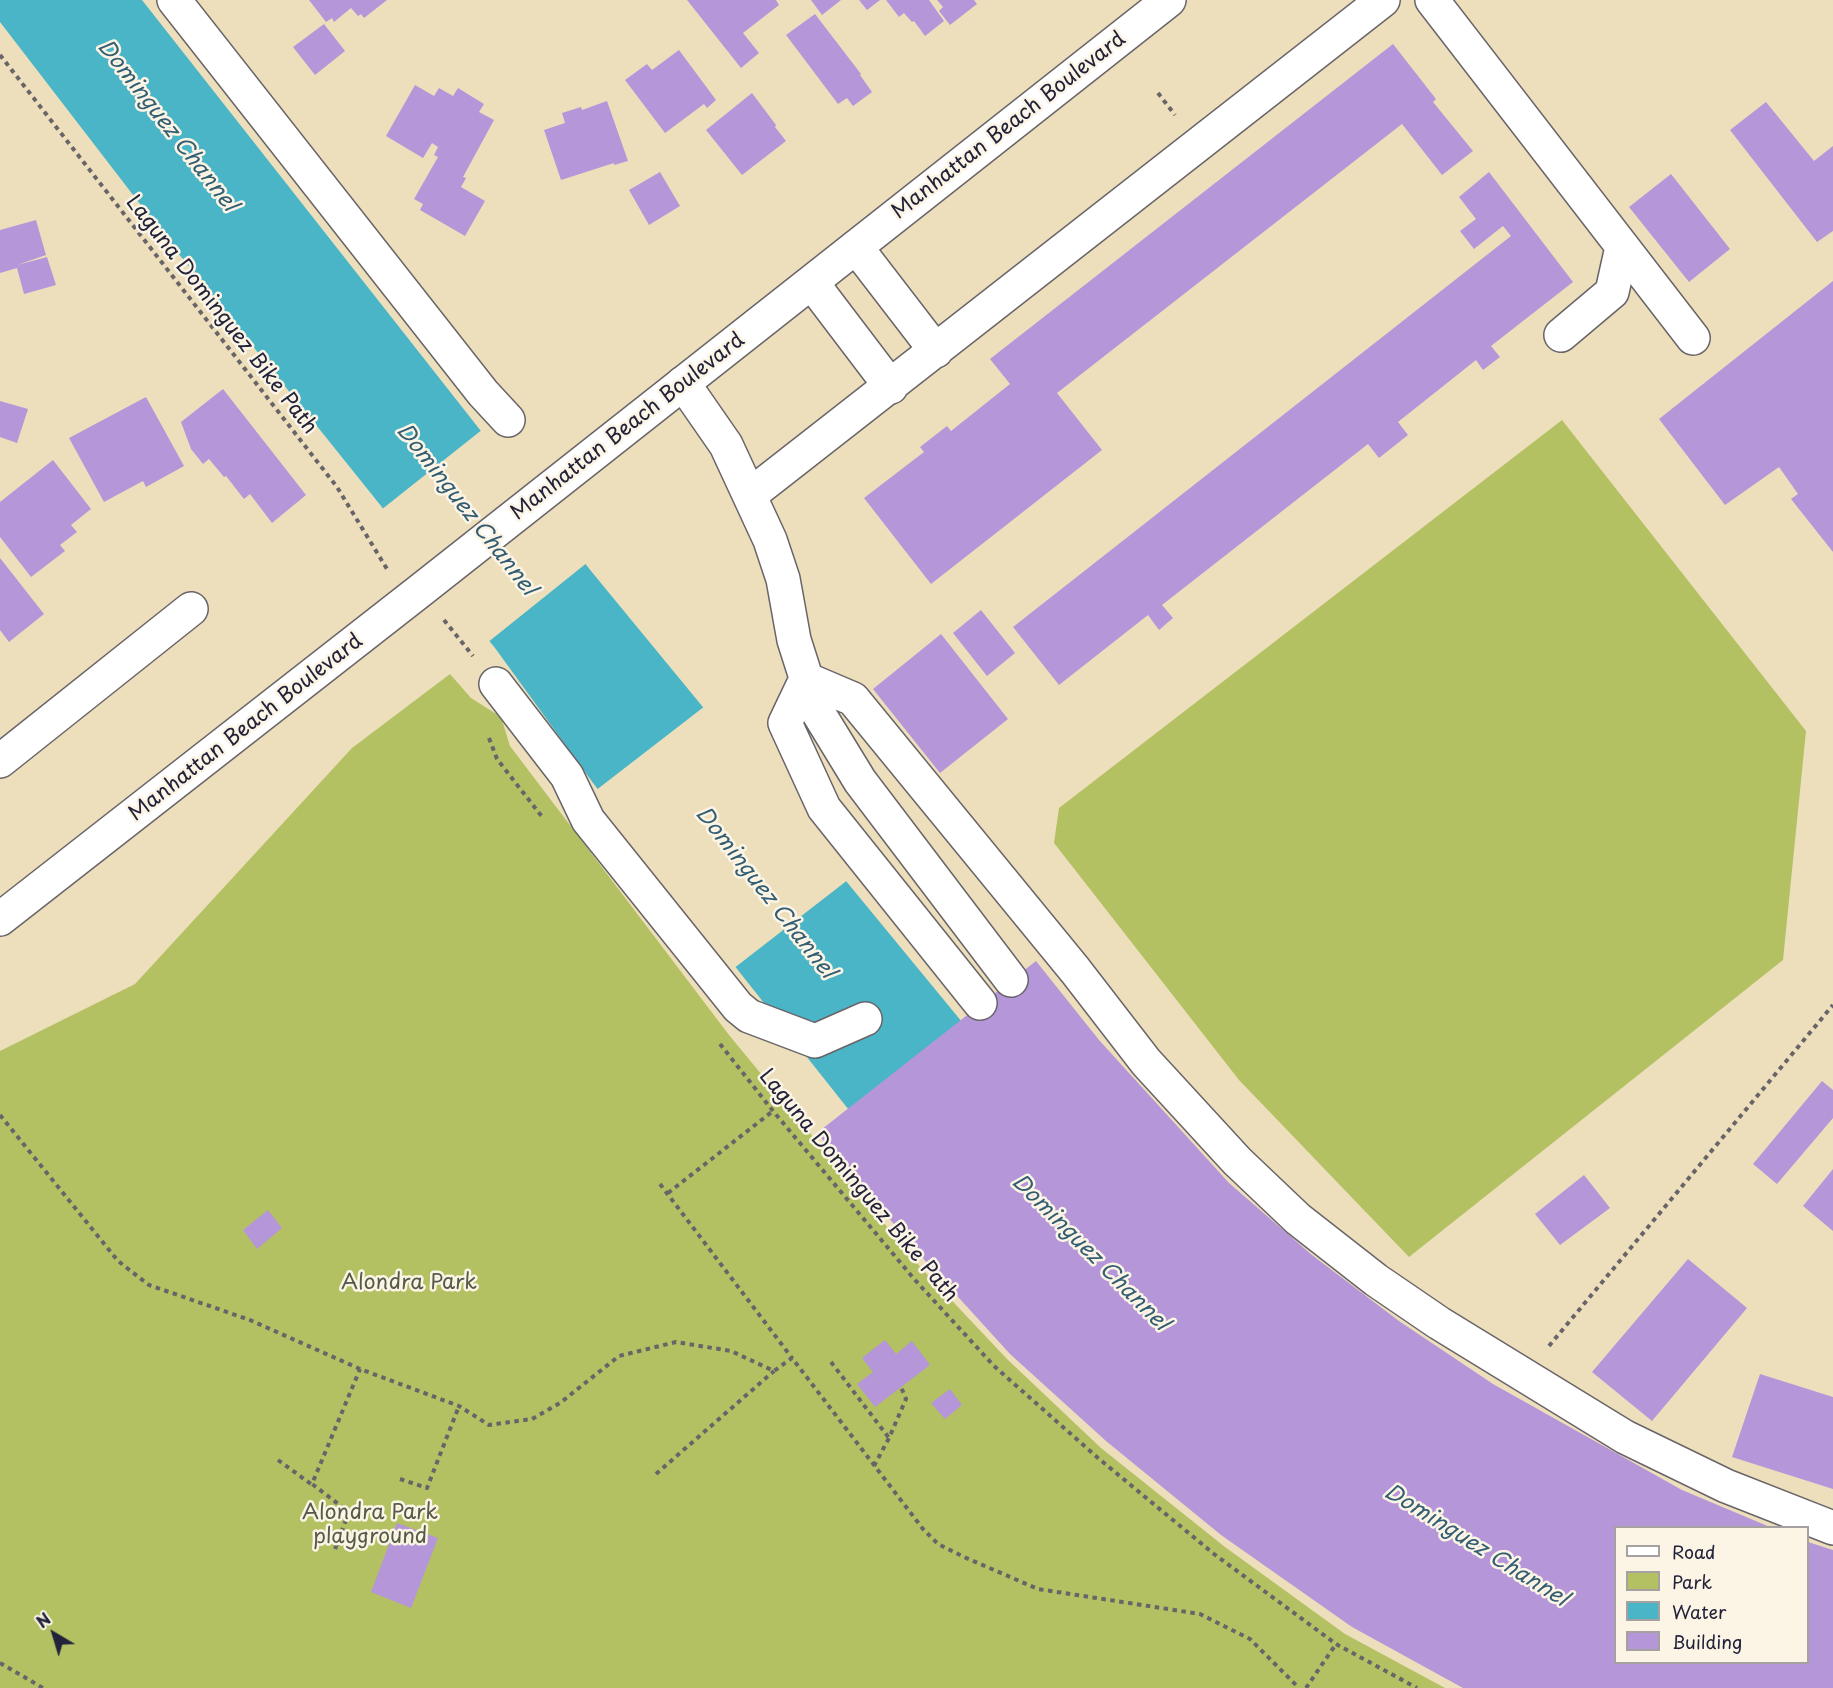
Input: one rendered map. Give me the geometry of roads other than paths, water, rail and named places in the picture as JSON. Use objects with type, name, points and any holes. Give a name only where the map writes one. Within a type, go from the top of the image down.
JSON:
[{"type":"main road","points":[[174,0],[483,393],[508,420]]},
{"type":"main road","points":[[750,495],[1383,0]]},
{"type":"main road","points":[[1431,0],[1693,338]]},
{"type":"main road","name":"Manhattan Beach Boulevard","points":[[0,919],[812,283],[1156,4]]},
{"type":"main road","points":[[1561,335],[1612,292],[1622,247]]},
{"type":"main road","points":[[856,248],[936,351]]},
{"type":"main road","points":[[812,283],[891,387]]},
{"type":"main road","points":[[683,383],[726,445],[770,540],[783,579],[794,640],[816,709],[860,781],[1011,980]]},
{"type":"main road","points":[[0,761],[191,609]]},
{"type":"main road","points":[[806,679],[785,723],[824,808],[980,1004]]},
{"type":"main road","points":[[806,679],[853,699],[1060,952],[1146,1062],[1237,1161],[1298,1219],[1376,1280],[1439,1323],[1625,1437],[1725,1486],[1833,1528]]},
{"type":"main road","points":[[496,684],[567,776],[588,820],[738,1007],[749,1016],[815,1041],[865,1019]]},
{"type":"water","name":"Dominguez Channel","points":[[0,0],[142,0],[591,571],[1092,1180],[1614,1660],[1614,1664],[1809,1664],[1809,1626],[1833,1634],[1833,1688],[1560,1688],[864,1129],[593,783],[495,648],[170,243],[0,22]]},
{"type":"park label","name":"Alondra Park","points":[[409,1283]]},
{"type":"park label","name":"Alondra Park playground","points":[[370,1525]]}]
